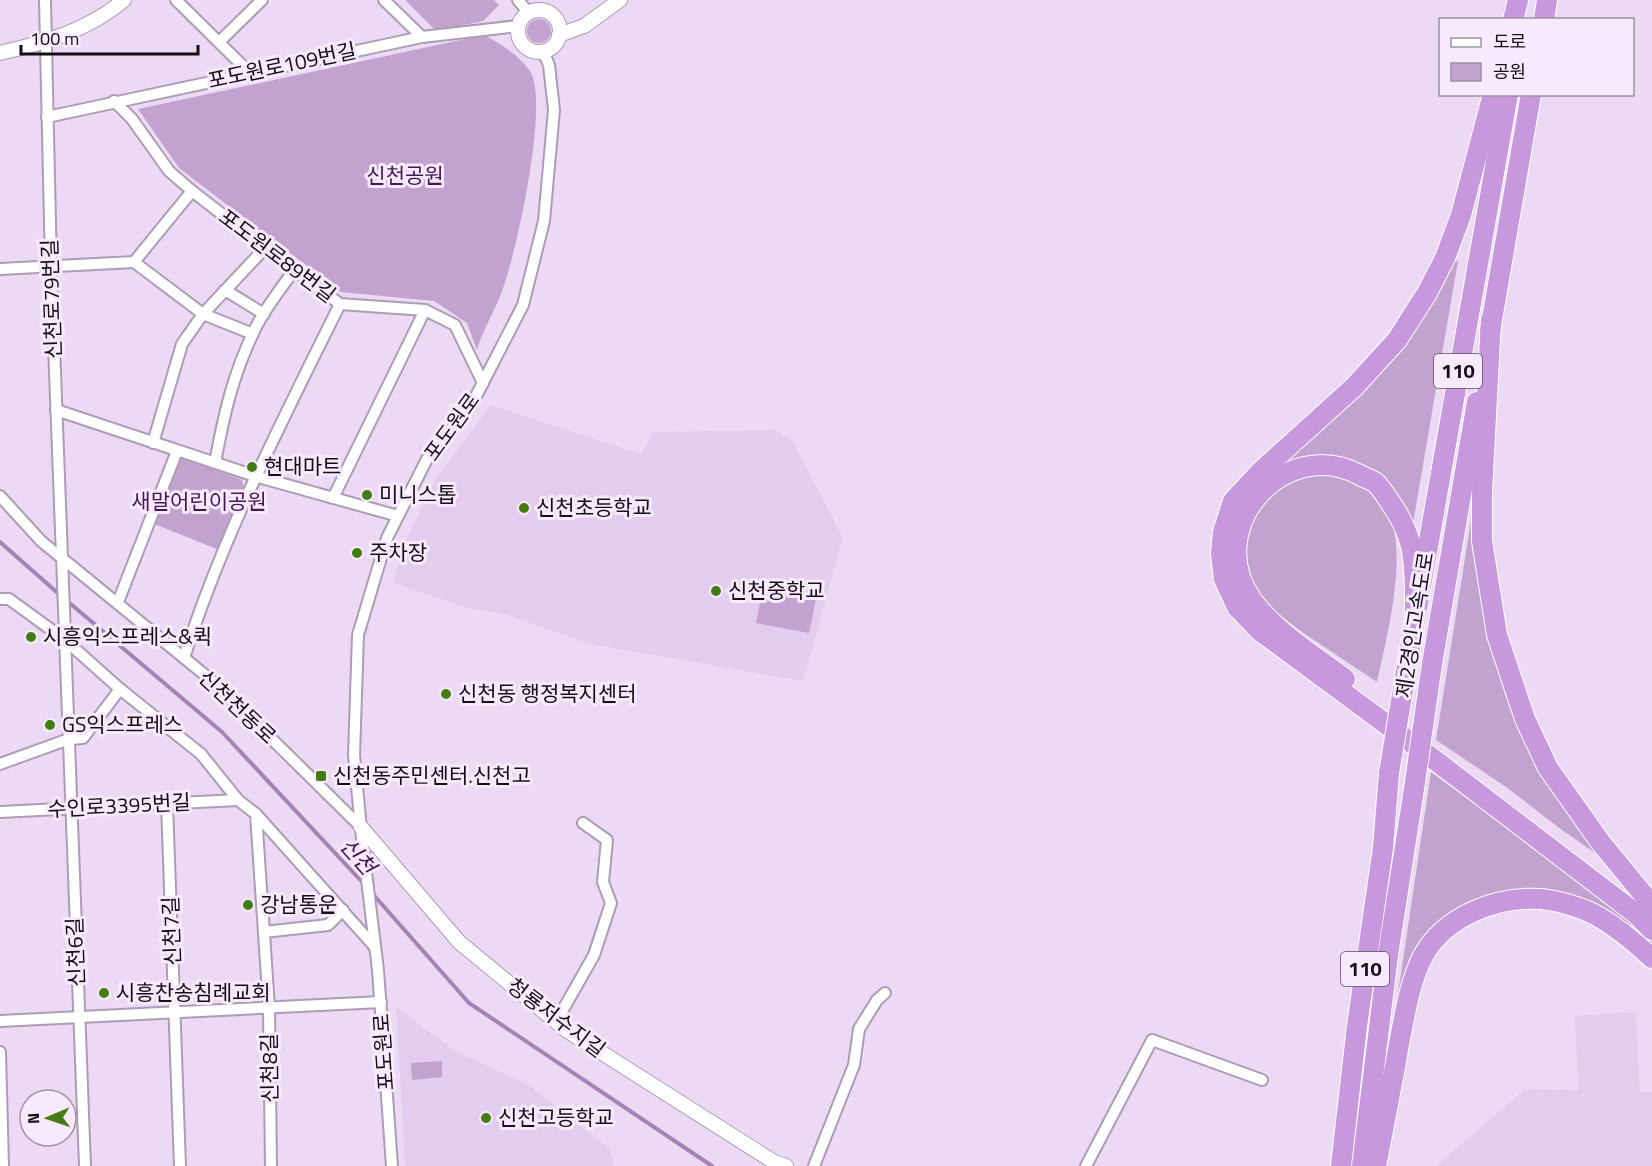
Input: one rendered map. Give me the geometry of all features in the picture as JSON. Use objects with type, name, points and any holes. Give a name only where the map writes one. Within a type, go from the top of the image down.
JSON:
[{"type":"highway","points":[[1514,18],[1518,0]]},
{"type":"highway","points":[[1521,18],[1525,0]]},
{"type":"highway","points":[[1544,18],[1547,0]]},
{"type":"highway","points":[[1492,96],[1461,215],[1445,258],[1427,293],[1397,340],[1354,387],[1260,472],[1233,501],[1223,532],[1221,553],[1224,579],[1238,607],[1260,631],[1446,768],[1635,913],[1652,930]]},
{"type":"highway","name":"제2경인고속도로","points":[[1341,1166],[1357,1026],[1383,848],[1389,773],[1415,614],[1508,96]]},
{"type":"highway","name":"제2경인고속도로","points":[[1362,1166],[1388,956],[1432,664],[1531,96]]},
{"type":"highway","points":[[1491,320],[1482,492],[1482,541],[1497,635],[1525,719],[1548,768],[1601,843],[1652,905]]},
{"type":"highway","points":[[1415,614],[1415,574],[1411,546],[1403,522],[1377,484],[1353,471],[1332,464],[1301,466],[1280,476],[1253,499],[1236,537],[1236,557],[1241,579],[1251,599],[1270,621],[1652,915]]},
{"type":"highway","points":[[1376,1166],[1410,987],[1424,956],[1438,936],[1458,920],[1481,908],[1504,902],[1541,899],[1559,902],[1587,911],[1629,937],[1652,958]]},
{"type":"street","name":"신천로79번길","points":[[45,0],[63,622]]},
{"type":"street","points":[[0,53],[81,29],[124,0]]},
{"type":"street","points":[[176,0],[250,73]]},
{"type":"street","points":[[219,42],[262,0]]},
{"type":"street","points":[[384,0],[422,38]]},
{"type":"street","points":[[518,0],[528,12]]},
{"type":"street","points":[[559,35],[584,26],[620,0]]},
{"type":"street","points":[[540,9],[551,13],[558,23],[559,35],[554,46],[543,51],[531,51],[526,48],[519,38],[518,26],[520,20],[528,12],[540,9]]},
{"type":"street","name":"포도원로109번길","points":[[47,117],[114,101],[422,38],[518,26]]},
{"type":"street","name":"포도원로","points":[[392,1166],[381,1002],[354,755],[358,635],[387,538],[398,516],[427,459],[474,400],[523,305],[544,221],[554,110],[549,65],[543,51]]},
{"type":"street","name":"포도원로89번길","points":[[114,101],[132,119],[169,171],[264,248],[340,304],[425,310],[455,325],[483,383]]},
{"type":"street","points":[[134,262],[192,191]]},
{"type":"street","points":[[153,443],[182,344],[203,314],[264,248]]},
{"type":"street","points":[[0,269],[134,262],[203,314],[253,334]]},
{"type":"street","points":[[215,463],[226,403],[239,366],[264,314],[294,270]]},
{"type":"street","points":[[225,290],[264,314]]},
{"type":"street","points":[[184,658],[255,476],[340,304]]},
{"type":"street","points":[[333,498],[425,310]]},
{"type":"street","points":[[56,410],[255,476],[398,516]]},
{"type":"street","points":[[118,602],[177,451]]},
{"type":"street","name":"신천천동로","points":[[0,496],[41,541],[216,684],[361,833]]},
{"type":"street","points":[[0,599],[9,599],[64,639],[201,754],[238,800],[256,814],[375,942]]},
{"type":"street","name":"신천6길","points":[[63,622],[85,1166]]},
{"type":"street","points":[[0,764],[69,739],[83,738],[120,688]]},
{"type":"street","name":"수인로3395번길","points":[[0,812],[238,800]]},
{"type":"street","name":"신천7길","points":[[167,804],[180,1166]]},
{"type":"street","name":"신천8길","points":[[256,814],[269,1008],[271,1166]]},
{"type":"street","points":[[556,1022],[594,955],[611,903],[603,882],[607,840],[583,823]]},
{"type":"street","name":"청룡저수지길","points":[[361,833],[459,942],[556,1022],[774,1162],[786,1166]]},
{"type":"street","points":[[264,932],[328,925],[343,910]]},
{"type":"street","points":[[814,1166],[854,1065],[858,1029],[877,1000],[885,993]]},
{"type":"street","points":[[0,1021],[381,1002]]},
{"type":"street","points":[[1086,1166],[1152,1040],[1262,1080]]},
{"type":"street","points":[[0,1052],[3,1166]]},
{"type":"shaded area","points":[[491,405],[641,454],[653,432],[775,430],[792,440],[843,538],[803,681],[590,644],[505,614],[466,608],[393,582],[407,538],[436,479]]},
{"type":"shaded area","name":"신천고등학교","points":[[396,1007],[454,1050],[530,1086],[611,1150],[613,1166],[405,1166]]},
{"type":"shaded area","points":[[1636,1012],[1640,1092],[1652,1092],[1652,1166],[1436,1166],[1526,1089],[1578,1090],[1575,1016]]},
{"type":"green space","points":[[405,0],[494,0],[499,5],[483,21],[436,31]]},
{"type":"green space","points":[[539,19],[548,22],[551,31],[548,40],[539,43],[530,40],[527,31],[530,22]]},
{"type":"green space","name":"신천공원","points":[[484,35],[509,50],[530,71],[535,88],[536,113],[529,179],[515,246],[502,291],[477,350],[467,323],[434,301],[341,292],[179,168],[138,109]]},
{"type":"green space","points":[[1453,261],[1458,261],[1412,529],[1382,478],[1352,460],[1319,458],[1277,468]]},
{"type":"green space","name":"새말어린이공원","points":[[183,457],[242,480],[244,486],[219,550],[152,523],[178,458]]},
{"type":"green space","points":[[1337,474],[1364,486],[1378,496],[1389,513],[1395,534],[1397,559],[1395,585],[1387,638],[1377,682],[1302,632],[1268,606],[1250,583],[1244,558],[1248,524],[1280,484],[1305,476]]},
{"type":"green space","points":[[1471,521],[1481,602],[1505,695],[1533,755],[1608,862],[1506,787],[1436,740]]},
{"type":"green space","points":[[763,588],[816,599],[809,633],[756,623]]},
{"type":"green space","points":[[1431,772],[1632,919],[1652,940],[1652,944],[1631,928],[1551,891],[1512,890],[1484,899],[1452,916],[1392,1034]]},
{"type":"green space","points":[[442,1061],[442,1077],[412,1080],[411,1063]]},
{"type":"waterway","name":"신천","points":[[0,542],[60,595]]},
{"type":"waterway","name":"신천","points":[[66,600],[222,732],[364,884]]},
{"type":"waterway","name":"신천","points":[[371,892],[469,1003],[712,1166]]},
{"type":"place","name":"현대마트","points":[[252,467]]},
{"type":"place","name":"미니스톱","points":[[367,495]]},
{"type":"place","name":"신천초등학교","points":[[524,508]]},
{"type":"place","name":"주차장","points":[[357,553]]},
{"type":"place","name":"신천중학교","points":[[716,591]]},
{"type":"place","name":"시흥익스프레스&퀵","points":[[31,637]]},
{"type":"place","name":"신천동 행정복지센터","points":[[446,694]]},
{"type":"place","name":"GS익스프레스","points":[[50,725]]},
{"type":"place","name":"신천동주민센터.신천고","points":[[321,776]]},
{"type":"place","name":"강남통운","points":[[248,905]]},
{"type":"place","name":"시흥찬송침례교회","points":[[104,993]]},
{"type":"place","name":"신천고등학교","points":[[486,1118]]}]
